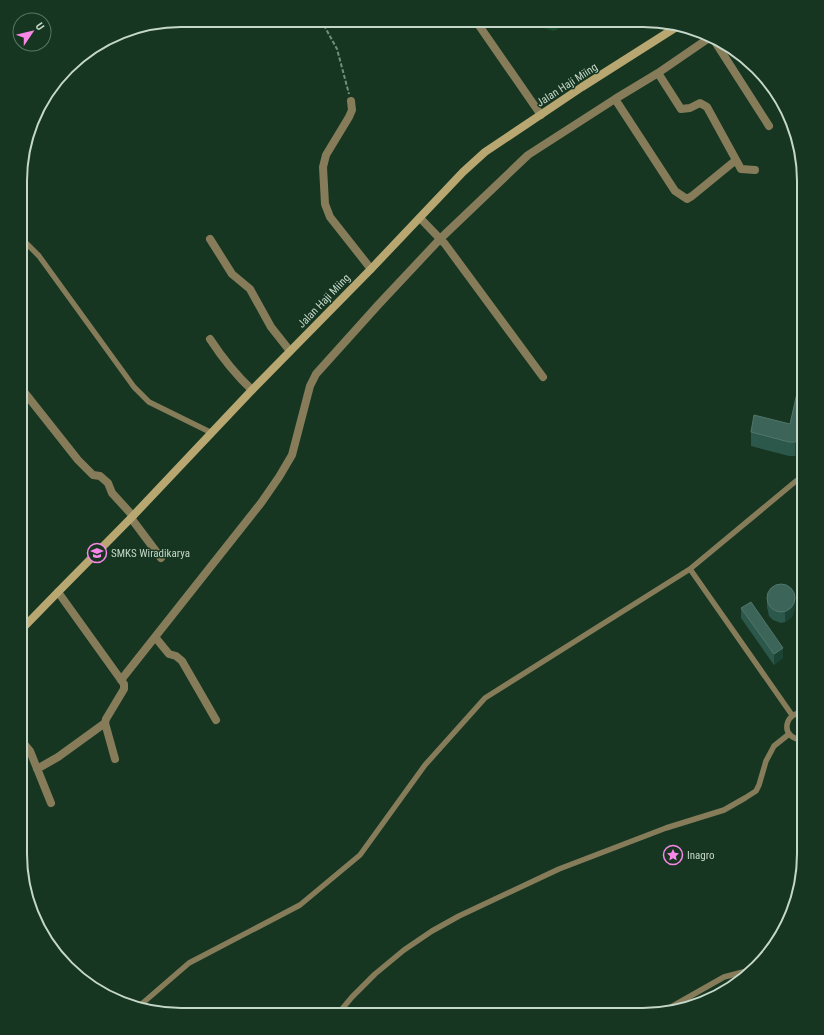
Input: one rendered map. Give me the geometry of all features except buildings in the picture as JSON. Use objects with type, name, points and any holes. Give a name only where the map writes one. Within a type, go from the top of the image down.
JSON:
[{"type":"main road","name":"Jalan Haji Miing","points":[[27,624],[479,157],[672,30]]},
{"type":"street","points":[[480,27],[541,115]]},
{"type":"street","points":[[120,680],[279,478],[292,455],[310,386],[316,374],[379,304],[440,239],[528,155],[658,73],[705,40]]},
{"type":"street","points":[[719,47],[769,126]]},
{"type":"street","points":[[658,73],[681,109],[690,108],[700,103],[707,107],[741,169],[755,170]]},
{"type":"street","points":[[615,99],[675,191],[687,199],[736,160]]},
{"type":"street","points":[[351,101],[352,110],[349,118],[326,155],[323,167],[325,204],[330,217],[371,269]]},
{"type":"street","points":[[420,218],[440,239],[543,377]]},
{"type":"street","points":[[210,239],[232,274],[250,289],[272,327],[290,351]]},
{"type":"street","points":[[210,339],[222,359],[252,390]]},
{"type":"street","points":[[27,396],[78,460],[93,475],[100,476],[108,483],[112,493],[132,517],[161,558]]},
{"type":"street","points":[[37,769],[58,757],[105,723],[124,689],[124,684],[58,592]]},
{"type":"street","points":[[155,637],[169,654],[176,656],[182,661],[216,720]]},
{"type":"street","points":[[105,723],[115,759]]},
{"type":"street","points":[[27,747],[30,751],[52,803]]},
{"type":"lane","points":[[27,244],[39,256],[134,387],[149,402],[212,432]]},
{"type":"lane","points":[[142,1003],[189,963],[300,905],[360,855],[424,765],[484,698],[690,569],[797,480]]},
{"type":"lane","points":[[690,569],[792,715]]},
{"type":"lane","points":[[797,713],[792,715],[786,726],[789,734],[797,740]]},
{"type":"lane","points":[[343,1008],[375,974],[404,950],[432,931],[459,916],[559,869],[666,828],[724,810],[745,798],[756,791],[766,761],[774,746],[789,734]]},
{"type":"lane","points":[[675,1005],[724,977],[742,972]]},
{"type":"path","points":[[325,27],[337,49],[351,101]]},
{"type":"green space","points":[[540,27],[561,27],[554,31]]},
{"type":"place","name":"SMKS Wiradikarya","points":[[97,553]]},
{"type":"place","name":"Inagro","points":[[673,855]]}]
